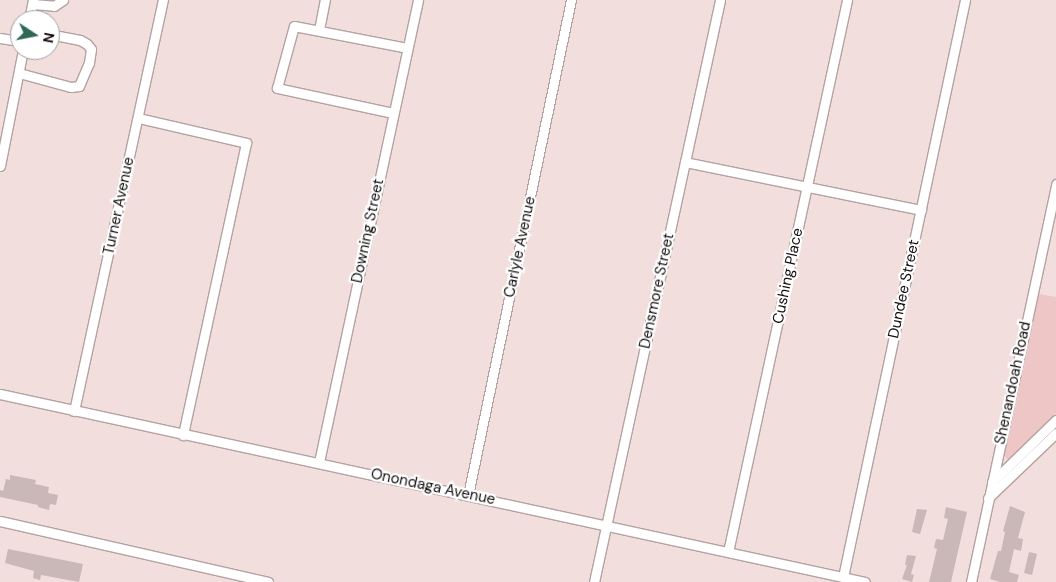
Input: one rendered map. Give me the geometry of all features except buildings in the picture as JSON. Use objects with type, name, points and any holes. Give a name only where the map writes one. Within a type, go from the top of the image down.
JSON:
[{"type":"street","points":[[33,2],[54,6],[63,0]]},
{"type":"street","name":"Turner Avenue","points":[[74,411],[163,0]]},
{"type":"street","points":[[320,30],[325,0]]},
{"type":"street","name":"Downing Street","points":[[319,462],[418,0]]},
{"type":"street","name":"Carlyle Avenue","points":[[468,495],[571,0]]},
{"type":"street","name":"Densmore Street","points":[[594,582],[720,0]]},
{"type":"street","name":"Cushing Place","points":[[728,552],[847,0]]},
{"type":"street","name":"Dundee Street","points":[[843,577],[965,0]]},
{"type":"street","points":[[393,113],[277,88],[294,26],[407,48]]},
{"type":"street","points":[[19,73],[72,87],[79,86],[89,63],[90,49],[87,44],[80,40],[60,36]]},
{"type":"street","points":[[0,166],[21,60]]},
{"type":"street","points":[[138,118],[246,143],[183,435]]},
{"type":"street","points":[[684,162],[921,210]]},
{"type":"street","name":"Shenandoah Road","points":[[971,582],[1056,184]]},
{"type":"street","name":"Onondaga Avenue","points":[[0,394],[183,435],[319,462],[607,524],[865,582]]},
{"type":"street","points":[[992,482],[1056,420]]},
{"type":"street","points":[[988,498],[1056,433]]},
{"type":"street","points":[[0,522],[268,582]]},
{"type":"shaded area","points":[[1039,294],[1056,297],[1056,414],[1010,459],[1007,459],[1004,455]]}]
